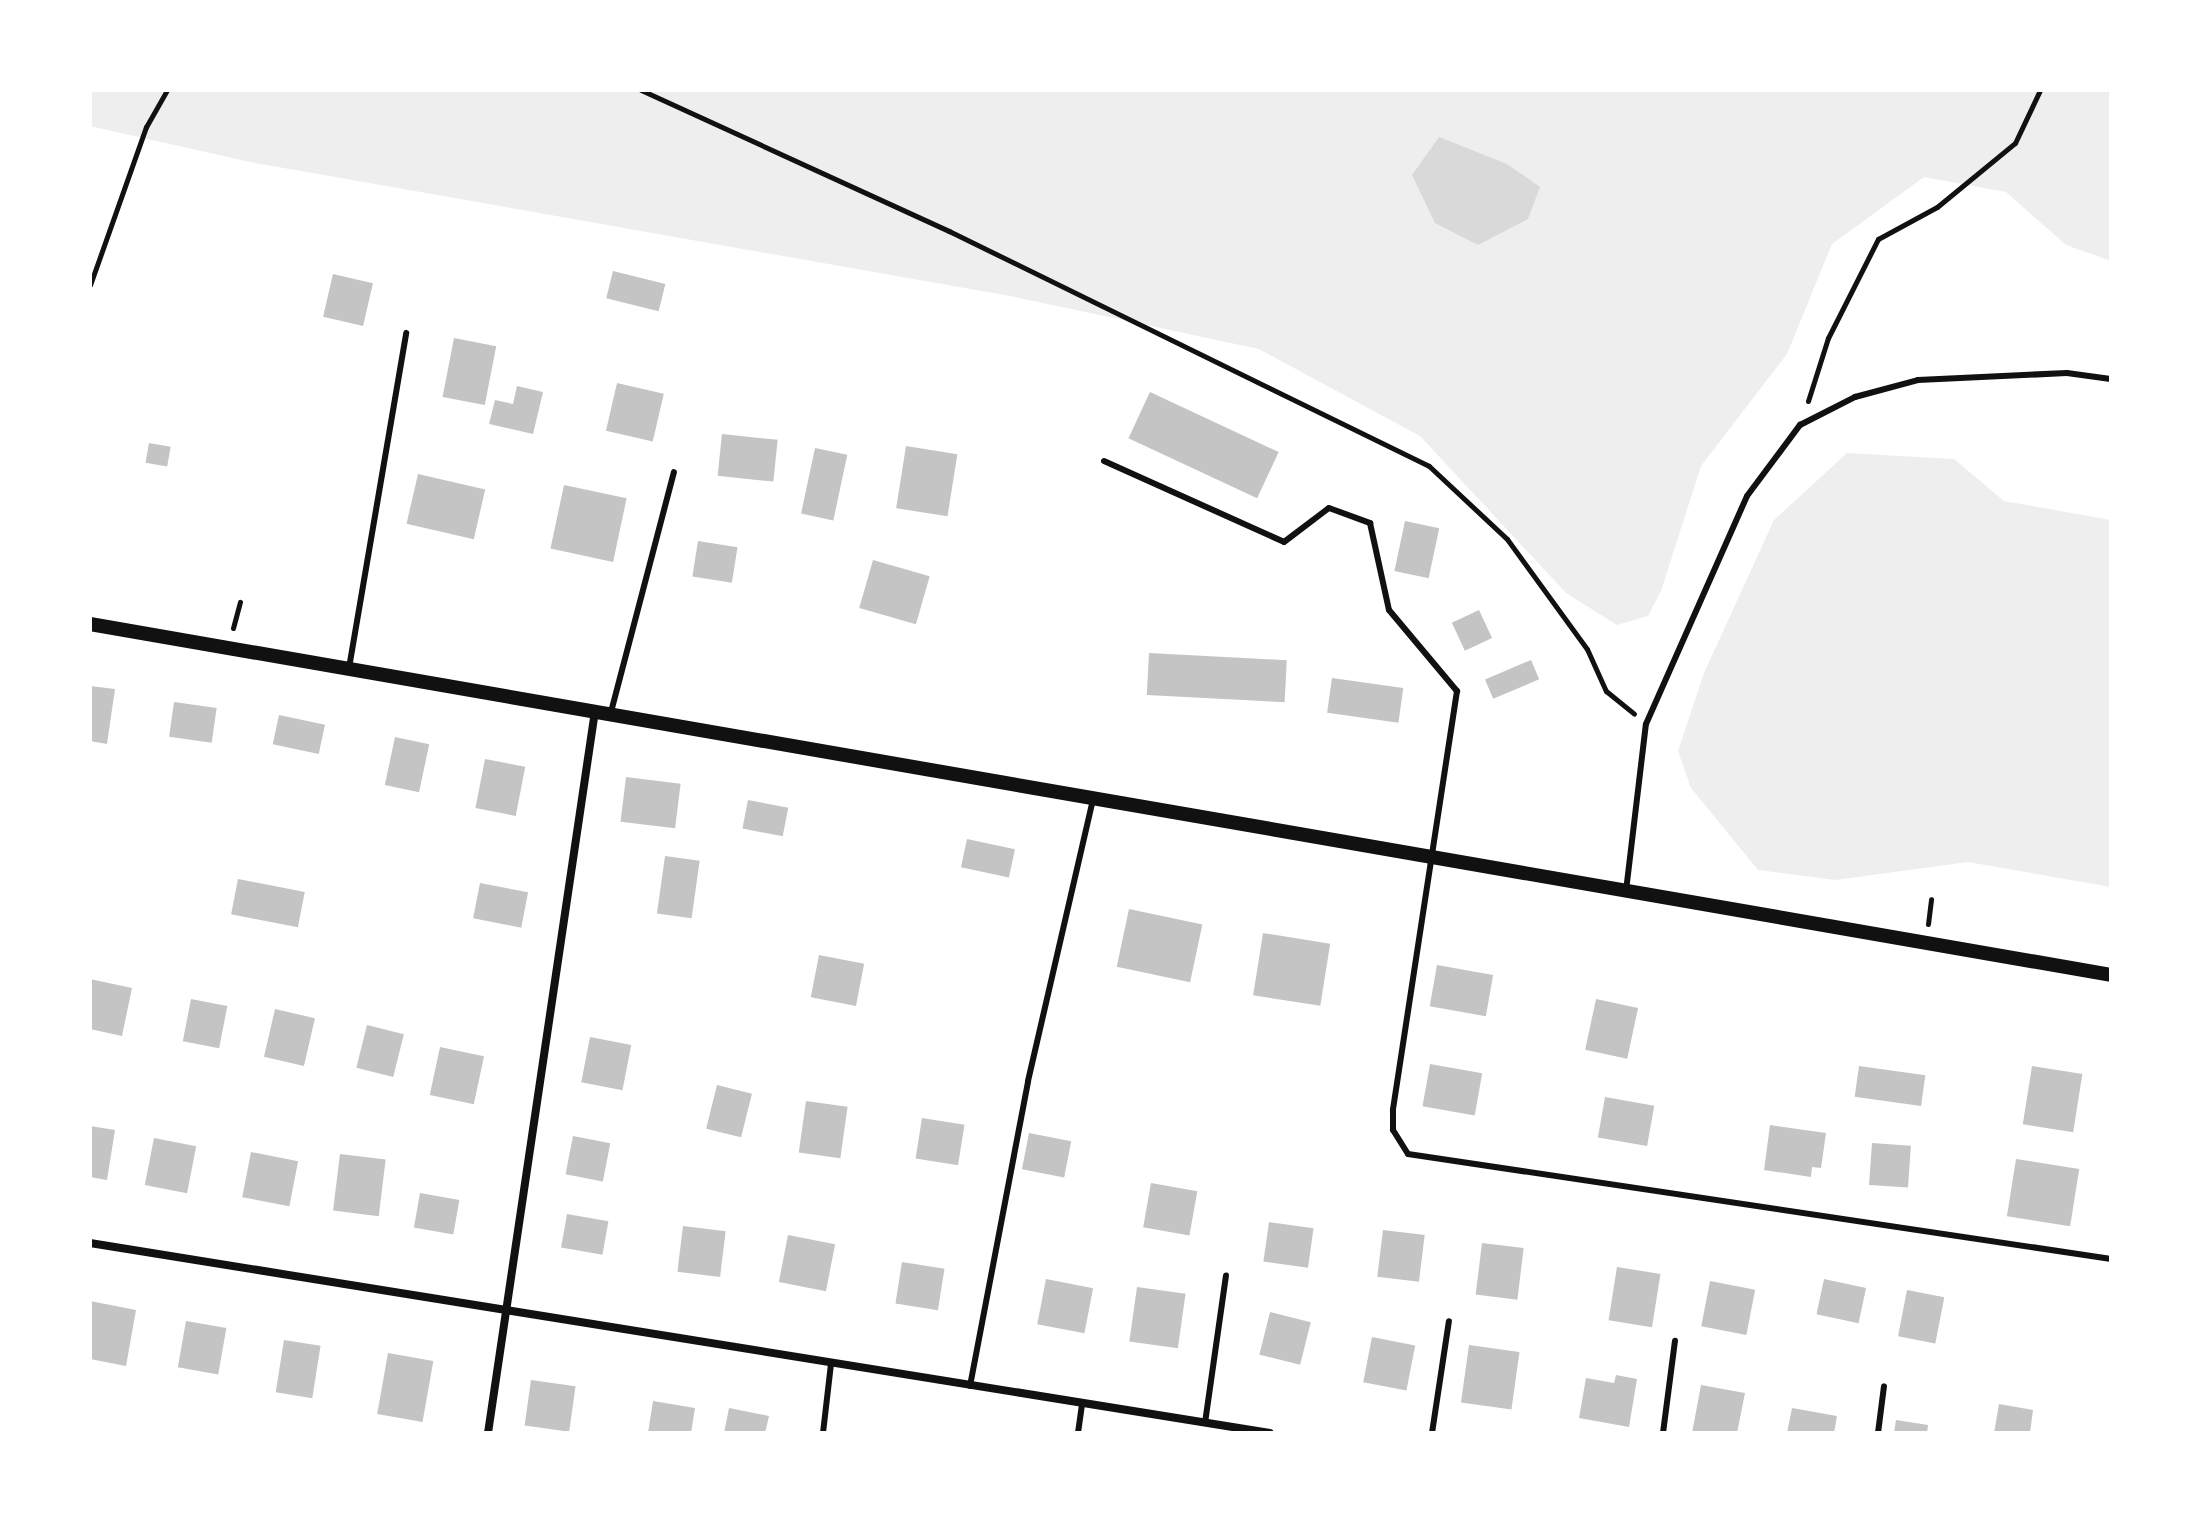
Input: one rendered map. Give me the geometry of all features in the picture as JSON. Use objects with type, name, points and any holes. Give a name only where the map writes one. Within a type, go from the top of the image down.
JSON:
[{"type":"street","points":[[90,624],[2111,975]]},
{"type":"street","points":[[488,1433],[595,711]]},
{"type":"street","points":[[90,1243],[507,1313],[1270,1433]]},
{"type":"lane","points":[[349,668],[406,333]]},
{"type":"lane","points":[[1626,891],[1646,724],[1747,496],[1800,425],[1855,397],[1918,380],[2067,373],[2111,379]]},
{"type":"lane","points":[[1104,461],[1284,542],[1329,508],[1370,523],[1389,610],[1457,691],[1393,1110],[1393,1130],[1408,1154],[2111,1259]]},
{"type":"lane","points":[[611,714],[674,472]]},
{"type":"lane","points":[[970,1386],[1022,1112],[1093,799]]},
{"type":"lane","points":[[1205,1423],[1226,1275]]},
{"type":"lane","points":[[1432,1433],[1449,1321]]},
{"type":"lane","points":[[1663,1433],[1675,1341]]},
{"type":"lane","points":[[823,1433],[831,1364]]},
{"type":"lane","points":[[1878,1433],[1884,1386]]},
{"type":"lane","points":[[1078,1433],[1082,1403]]},
{"type":"path","points":[[90,285],[146,127],[167,90]]},
{"type":"path","points":[[641,90],[949,231],[1429,466],[1507,539],[1587,649],[1606,691],[1646,724]]},
{"type":"path","points":[[1800,425],[1828,338],[1878,239],[1937,207],[2015,143],[2040,90]]},
{"type":"path","points":[[229,646],[240,602]]},
{"type":"shaded area","points":[[90,90],[2111,90],[2111,261],[2066,245],[2006,192],[1924,177],[1832,244],[1787,354],[1701,466],[1661,591],[1648,616],[1617,625],[1566,593],[1420,436],[1259,349],[1010,296],[250,162],[90,126]]},
{"type":"shaded area","points":[[1439,137],[1507,164],[1540,187],[1528,219],[1478,245],[1435,223],[1412,175]]},
{"type":"shaded area","points":[[1847,453],[1954,459],[2004,501],[2111,520],[2111,887],[1968,862],[1835,880],[1758,870],[1691,788],[1678,751],[1704,673],[1774,520]]},
{"type":"building","points":[[613,271],[665,284],[659,311],[606,298]]},
{"type":"building","points":[[333,274],[373,283],[363,326],[323,317]]},
{"type":"building","points":[[454,338],[496,346],[485,405],[443,397]]},
{"type":"building","points":[[617,383],[664,394],[653,442],[606,431]]},
{"type":"building","points":[[517,386],[543,392],[533,434],[489,424],[495,400],[513,404]]},
{"type":"building","points":[[1150,392],[1279,452],[1257,498],[1128,438]]},
{"type":"building","points":[[722,434],[778,440],[773,482],[718,476]]},
{"type":"building","points":[[149,443],[171,447],[167,467],[146,463]]},
{"type":"building","points":[[906,446],[957,454],[948,516],[896,508]]},
{"type":"building","points":[[815,448],[847,455],[833,520],[801,514]]},
{"type":"building","points":[[418,474],[485,490],[474,539],[407,524]]},
{"type":"building","points":[[564,485],[627,498],[613,562],[550,549]]},
{"type":"building","points":[[1405,521],[1439,528],[1429,578],[1394,571]]},
{"type":"building","points":[[698,541],[738,547],[732,583],[692,577]]},
{"type":"building","points":[[873,560],[930,576],[916,624],[859,608]]},
{"type":"building","points":[[1479,610],[1492,638],[1465,651],[1452,623]]},
{"type":"building","points":[[1149,653],[1287,660],[1285,702],[1147,695]]},
{"type":"building","points":[[1531,660],[1539,679],[1493,699],[1485,680]]},
{"type":"building","points":[[1332,678],[1403,688],[1398,723],[1327,713]]},
{"type":"building","points":[[90,686],[115,689],[107,744],[90,741]]},
{"type":"building","points":[[174,702],[217,708],[212,743],[169,737]]},
{"type":"building","points":[[279,715],[325,725],[319,754],[273,744]]},
{"type":"building","points":[[395,737],[429,744],[419,792],[385,785]]},
{"type":"building","points":[[485,759],[525,767],[516,816],[475,808]]},
{"type":"building","points":[[626,777],[681,784],[675,828],[621,822]]},
{"type":"building","points":[[748,800],[788,808],[783,836],[742,828]]},
{"type":"building","points":[[967,839],[1015,849],[1009,878],[961,867]]},
{"type":"building","points":[[665,856],[700,861],[692,918],[657,913]]},
{"type":"building","points":[[238,879],[305,892],[298,927],[231,914]]},
{"type":"building","points":[[480,883],[528,892],[521,928],[473,918]]},
{"type":"building","points":[[1129,909],[1202,925],[1190,982],[1117,967]]},
{"type":"building","points":[[1263,933],[1330,944],[1320,1006],[1253,995]]},
{"type":"building","points":[[819,955],[864,964],[856,1006],[811,997]]},
{"type":"building","points":[[1437,965],[1493,975],[1486,1016],[1430,1006]]},
{"type":"building","points":[[90,979],[132,988],[122,1036],[90,1029]]},
{"type":"building","points":[[191,999],[227,1006],[219,1048],[183,1041]]},
{"type":"building","points":[[1596,999],[1638,1008],[1627,1059],[1585,1050]]},
{"type":"building","points":[[275,1009],[315,1018],[304,1066],[264,1057]]},
{"type":"building","points":[[367,1025],[404,1034],[393,1077],[356,1068]]},
{"type":"building","points":[[590,1037],[631,1045],[622,1090],[581,1082]]},
{"type":"building","points":[[440,1047],[484,1056],[474,1104],[430,1095]]},
{"type":"building","points":[[1430,1064],[1482,1073],[1475,1116],[1423,1106]]},
{"type":"building","points":[[1859,1066],[1925,1075],[1921,1106],[1855,1097]]},
{"type":"building","points":[[2032,1066],[2082,1074],[2073,1132],[2023,1124]]},
{"type":"building","points":[[717,1085],[752,1094],[741,1137],[706,1129]]},
{"type":"building","points":[[1605,1097],[1654,1106],[1647,1146],[1598,1137]]},
{"type":"building","points":[[806,1101],[848,1107],[840,1158],[799,1152]]},
{"type":"building","points":[[922,1118],[964,1125],[958,1165],[916,1158]]},
{"type":"building","points":[[1770,1125],[1826,1133],[1821,1168],[1812,1167],[1811,1177],[1764,1170]]},
{"type":"building","points":[[90,1126],[115,1130],[107,1180],[90,1177]]},
{"type":"building","points":[[1029,1133],[1071,1141],[1064,1178],[1022,1169]]},
{"type":"building","points":[[573,1136],[610,1143],[603,1182],[566,1174]]},
{"type":"building","points":[[154,1138],[196,1146],[187,1193],[145,1185]]},
{"type":"building","points":[[1872,1143],[1911,1146],[1908,1188],[1869,1185]]},
{"type":"building","points":[[251,1152],[298,1161],[289,1206],[242,1197]]},
{"type":"building","points":[[340,1154],[386,1160],[379,1216],[333,1211]]},
{"type":"building","points":[[2016,1159],[2079,1169],[2070,1226],[2007,1216]]},
{"type":"building","points":[[1151,1183],[1197,1191],[1189,1235],[1143,1227]]},
{"type":"building","points":[[420,1193],[459,1200],[453,1234],[414,1227]]},
{"type":"building","points":[[567,1214],[608,1221],[602,1255],[561,1247]]},
{"type":"building","points":[[1269,1222],[1314,1228],[1308,1268],[1263,1262]]},
{"type":"building","points":[[683,1226],[726,1231],[720,1277],[677,1272]]},
{"type":"building","points":[[1383,1230],[1425,1235],[1419,1282],[1377,1277]]},
{"type":"building","points":[[788,1235],[835,1244],[826,1291],[779,1282]]},
{"type":"building","points":[[1482,1243],[1524,1248],[1517,1300],[1476,1295]]},
{"type":"building","points":[[902,1262],[944,1269],[938,1310],[895,1303]]},
{"type":"building","points":[[1617,1267],[1660,1274],[1652,1327],[1609,1320]]},
{"type":"building","points":[[1046,1279],[1093,1288],[1084,1333],[1037,1324]]},
{"type":"building","points":[[1824,1279],[1866,1288],[1859,1323],[1817,1314]]},
{"type":"building","points":[[1710,1281],[1755,1290],[1746,1335],[1701,1326]]},
{"type":"building","points":[[1137,1287],[1186,1294],[1178,1348],[1129,1341]]},
{"type":"building","points":[[1907,1290],[1944,1297],[1935,1343],[1898,1336]]},
{"type":"building","points":[[90,1301],[136,1310],[126,1366],[90,1359]]},
{"type":"building","points":[[1270,1312],[1311,1322],[1300,1365],[1259,1355]]},
{"type":"building","points":[[186,1321],[226,1328],[218,1374],[178,1367]]},
{"type":"building","points":[[1372,1337],[1415,1345],[1406,1391],[1363,1382]]},
{"type":"building","points":[[284,1340],[321,1346],[312,1398],[276,1392]]},
{"type":"building","points":[[1469,1345],[1520,1352],[1511,1410],[1461,1402]]},
{"type":"building","points":[[388,1353],[433,1361],[423,1422],[377,1414]]},
{"type":"building","points":[[1616,1375],[1637,1379],[1629,1427],[1579,1418],[1586,1378],[1614,1383]]},
{"type":"building","points":[[531,1380],[576,1386],[569,1432],[525,1426]]},
{"type":"building","points":[[1701,1385],[1745,1393],[1737,1433],[1692,1433]]},
{"type":"building","points":[[653,1401],[695,1408],[691,1433],[648,1433]]},
{"type":"building","points":[[1999,1404],[2033,1410],[2030,1433],[1994,1433]]},
{"type":"building","points":[[729,1408],[769,1416],[765,1433],[724,1433]]},
{"type":"building","points":[[1792,1408],[1837,1416],[1834,1433],[1787,1433]]},
{"type":"building","points":[[1896,1420],[1928,1425],[1927,1433],[1894,1433]]}]
